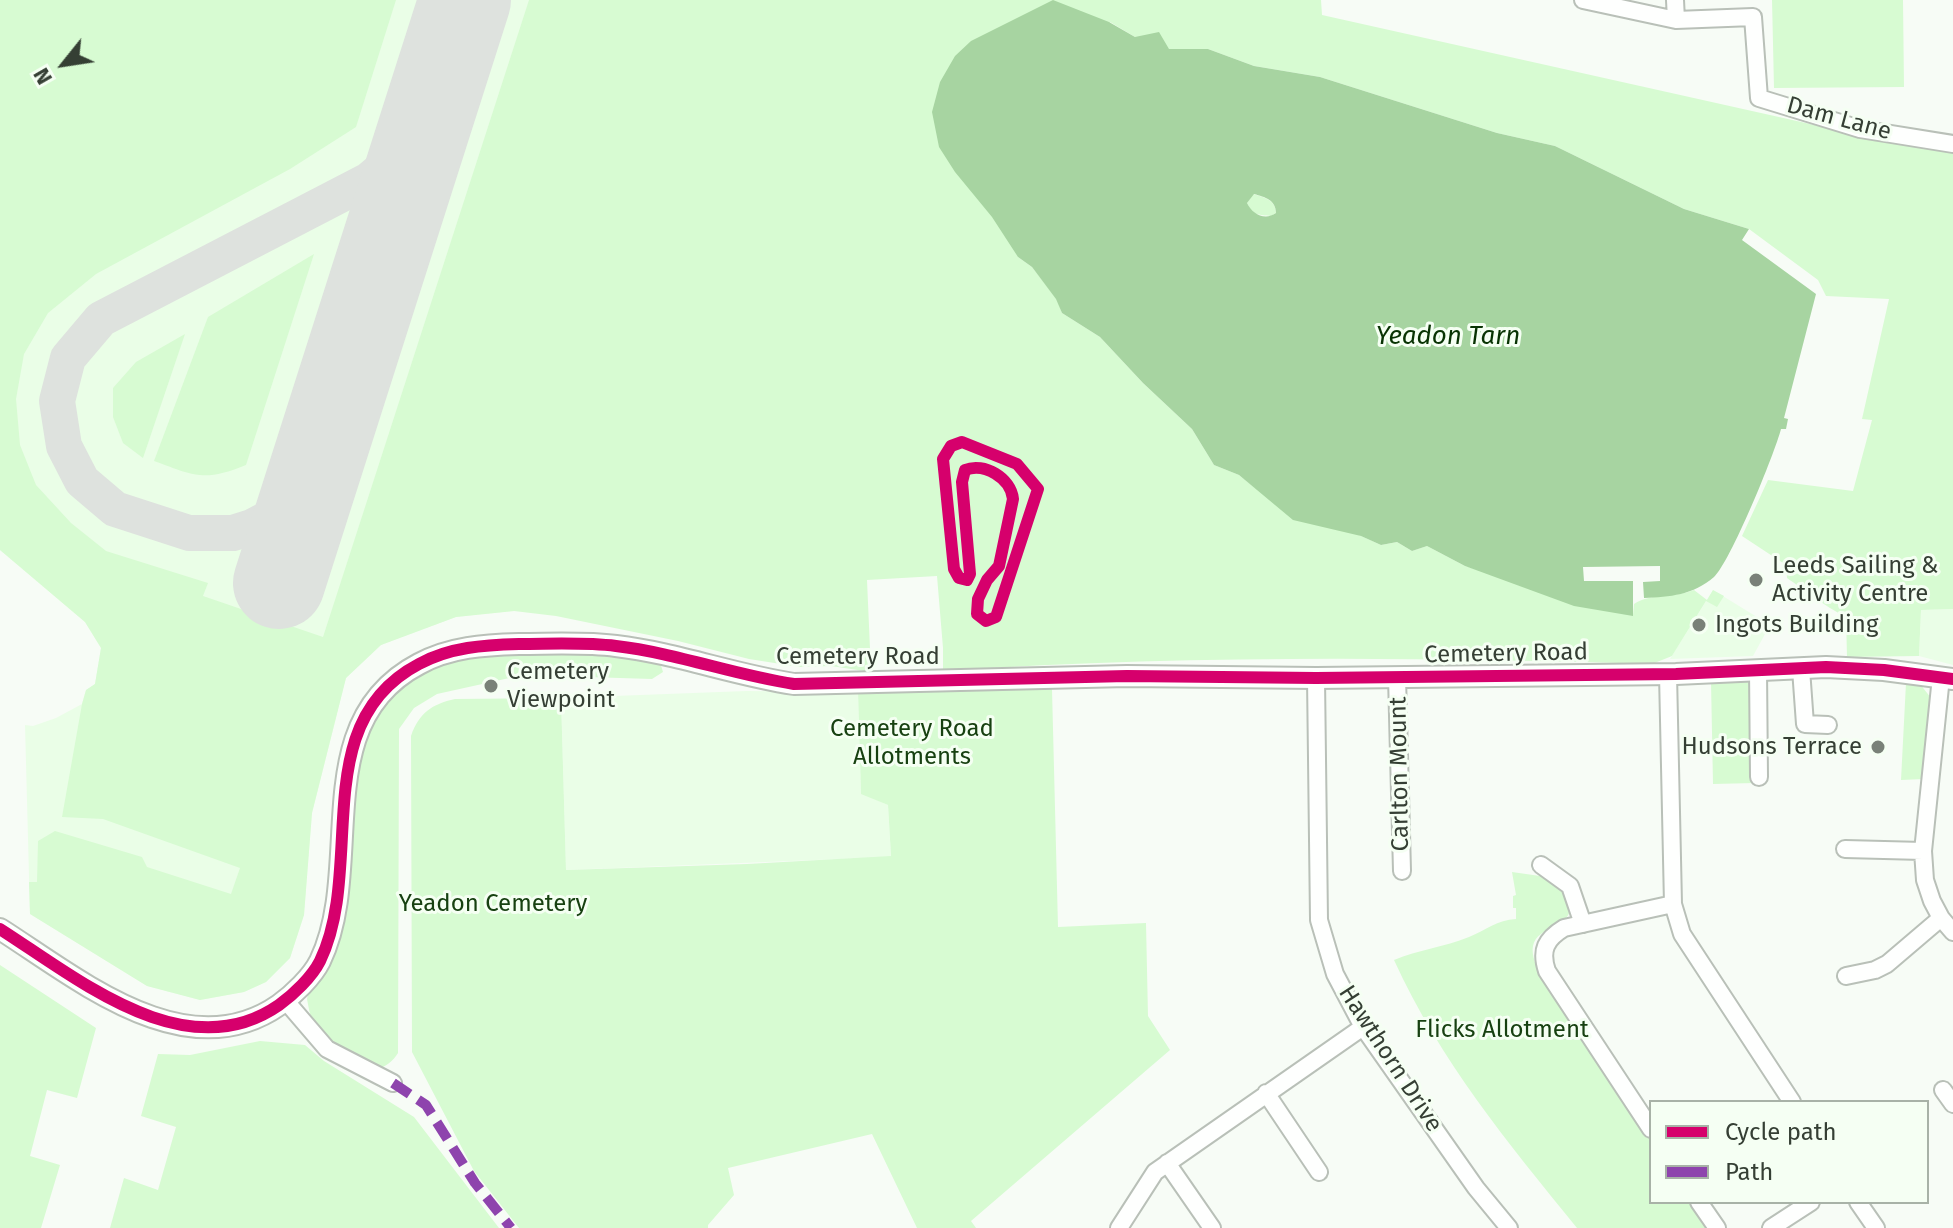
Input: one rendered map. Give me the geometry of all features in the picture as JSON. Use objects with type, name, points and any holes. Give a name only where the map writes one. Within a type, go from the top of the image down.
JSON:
[{"type":"street","points":[[1583,0],[1621,5],[1676,20],[1675,0]]},
{"type":"street","name":"Dam Lane","points":[[1676,20],[1753,17],[1759,98],[1860,129],[1953,144]]},
{"type":"street","name":"Cemetery Road","points":[[0,929],[101,992],[154,1019],[208,1029],[231,1026],[270,1011],[285,1000],[320,962],[339,891],[345,778],[362,718],[399,676],[419,663],[449,651],[497,645],[614,645],[794,684],[1127,676],[1316,678],[1668,674],[1859,668],[1947,678]]},
{"type":"street","points":[[1801,669],[1805,724],[1828,725]]},
{"type":"street","points":[[1758,670],[1759,777]]},
{"type":"street","points":[[1668,674],[1673,904],[1682,934],[1791,1100]]},
{"type":"street","name":"Carlton Mount","points":[[1397,677],[1402,871]]},
{"type":"street","name":"Hawthorn Drive","points":[[1316,678],[1319,920],[1335,974],[1363,1027],[1476,1188],[1509,1228]]},
{"type":"street","points":[[1947,678],[1923,851],[1925,880],[1941,918],[1953,932]]},
{"type":"street","points":[[1845,849],[1923,851]]},
{"type":"street","points":[[1541,865],[1570,886],[1583,924]]},
{"type":"street","points":[[1649,1126],[1547,971],[1542,958],[1545,945],[1564,928],[1673,904]]},
{"type":"street","points":[[1846,976],[1887,964],[1941,918]]},
{"type":"street","points":[[285,1000],[327,1049],[393,1083]]},
{"type":"street","points":[[1119,1228],[1151,1177],[1167,1163],[1363,1027]]},
{"type":"street","points":[[1943,1090],[1953,1104]]},
{"type":"street","points":[[1266,1093],[1319,1172]]},
{"type":"street","points":[[1167,1163],[1212,1228]]},
{"type":"street","points":[[1700,1204],[1717,1228]]},
{"type":"street","points":[[1771,1228],[1808,1204]]},
{"type":"street","points":[[1859,1204],[1876,1228]]},
{"type":"shaded area","points":[[0,0],[777,0],[664,377],[608,447],[547,535],[514,611],[456,617],[381,645],[346,678],[312,813],[304,915],[290,958],[266,982],[244,992],[200,1000],[147,986],[30,914],[25,725],[33,726],[56,718],[82,704],[86,690],[95,684],[101,648],[85,622],[0,550]]},
{"type":"shaded area","points":[[1713,590],[1770,625],[1753,656],[1670,659]]},
{"type":"shaded area","points":[[1953,609],[1953,665],[1919,656],[1921,610]]},
{"type":"shaded area","points":[[746,691],[858,692],[861,793],[888,805],[891,857],[566,870],[561,698]]},
{"type":"green space","points":[[0,0],[396,0],[356,127],[290,169],[96,274],[48,313],[24,354],[16,399],[20,445],[36,485],[71,523],[106,551],[208,583],[203,596],[323,637],[529,0],[1321,0],[1322,15],[1855,134],[1953,149],[1953,609],[1921,610],[1919,656],[1847,657],[1846,616],[1787,578],[1786,565],[1742,536],[1768,480],[1853,491],[1872,420],[1862,419],[1889,299],[1826,296],[1818,280],[1749,229],[1684,209],[1555,146],[1497,133],[1320,77],[1254,66],[1208,49],[1169,49],[1135,37],[1110,22],[1018,257],[1032,267],[1057,299],[1062,313],[1100,337],[1192,429],[1214,465],[1239,475],[1254,487],[1381,545],[1397,542],[1412,551],[1427,546],[1465,566],[1633,615],[1634,604],[1648,598],[1694,590],[1707,600],[1713,590],[1724,596],[1717,607],[1706,601],[1672,656],[1652,664],[1298,659],[1120,662],[943,671],[937,576],[867,580],[871,672],[831,666],[800,667],[749,659],[556,616],[514,611],[456,617],[381,645],[346,678],[312,813],[304,915],[290,958],[266,982],[244,992],[200,1000],[147,986],[30,914],[29,882],[37,882],[38,841],[55,831],[142,857],[147,867],[231,894],[240,868],[103,819],[62,817],[82,704],[86,690],[95,684],[101,648],[85,622],[0,550]]},
{"type":"green space","points":[[1772,0],[1903,0],[1904,87],[1774,88]]},
{"type":"green space","points":[[1253,194],[1272,202],[1276,213],[1271,216],[1254,212],[1247,203]]},
{"type":"green space","points":[[314,254],[246,465],[220,474],[200,475],[154,461],[208,317]]},
{"type":"green space","points":[[185,334],[143,458],[123,443],[113,417],[113,388],[136,362]]},
{"type":"green space","points":[[499,652],[620,654],[660,662],[663,672],[652,679],[523,675],[437,694],[414,708],[399,729],[398,1053],[384,1066],[366,1066],[342,1052],[317,1028],[307,999],[352,785],[371,722],[399,686],[442,662]]},
{"type":"green space","points":[[1752,681],[1755,783],[1713,784],[1711,682]]},
{"type":"green space","points":[[1906,683],[1920,684],[1931,698],[1924,779],[1901,780]]},
{"type":"green space","points":[[1052,689],[1058,927],[1146,923],[1148,1016],[1170,1050],[971,1221],[976,1228],[917,1228],[872,1134],[728,1168],[734,1195],[708,1228],[519,1228],[474,1171],[412,1052],[411,736],[422,716],[433,707],[455,699],[561,698],[566,870],[747,864],[891,856],[888,805],[861,794],[858,692]]},
{"type":"green space","name":"Flicks Allotment","points":[[1512,872],[1547,877],[1565,889],[1570,902],[1569,913],[1536,939],[1533,946],[1535,961],[1540,977],[1649,1132],[1649,1204],[1699,1204],[1717,1228],[1577,1228],[1477,1100],[1432,1033],[1394,960],[1516,919],[1513,896],[1516,895]]},
{"type":"green space","points":[[0,965],[96,1028],[77,1098],[47,1090],[30,1156],[60,1165],[41,1228],[0,1228]]},
{"type":"green space","points":[[260,1041],[305,1045],[324,1061],[414,1117],[499,1228],[110,1228],[124,1178],[158,1190],[176,1127],[141,1116],[158,1054],[190,1055]]},
{"type":"water","name":"Yeadon Tarn","points":[[1053,0],[1109,22],[1135,37],[1159,32],[1169,49],[1208,49],[1254,66],[1320,77],[1497,133],[1555,146],[1684,209],[1749,229],[1742,240],[1816,294],[1784,418],[1788,419],[1786,429],[1781,429],[1751,507],[1721,568],[1706,583],[1689,591],[1644,598],[1643,582],[1660,581],[1660,566],[1583,567],[1584,581],[1633,581],[1633,616],[1574,606],[1465,566],[1427,546],[1412,551],[1397,542],[1381,545],[1361,536],[1293,520],[1239,475],[1214,465],[1192,429],[1100,337],[1062,313],[1056,299],[1032,267],[1018,257],[939,147],[932,112],[940,82],[955,56],[971,41]],"holes":[[[1254,194],[1272,202],[1276,213],[1263,216],[1252,210],[1247,203]]]},
{"type":"taxiway","points":[[322,449],[301,489],[287,504],[271,517],[233,533],[189,533],[115,509],[82,481],[64,446],[57,401],[68,358],[101,319],[369,180],[410,137],[438,85]]},
{"type":"runway","points":[[279,583],[465,0]]},
{"type":"marked path","points":[[393,1083],[426,1105],[475,1183],[511,1228]]},
{"type":"cycle path","points":[[962,442],[1017,464],[1038,489],[996,617],[986,621],[977,614],[978,599],[987,580],[999,566],[1013,499],[1002,478],[980,468],[965,470],[962,482],[970,574],[967,580],[959,578],[954,569],[943,459],[951,446],[962,442]]},
{"type":"cycle path","points":[[0,929],[98,992],[134,1010],[170,1022],[207,1027],[243,1022],[279,1005],[317,967],[333,923],[339,883],[344,799],[350,759],[362,722],[384,690],[419,664],[455,650],[480,646],[616,646],[794,684],[1127,676],[1316,678],[1676,674],[1826,667],[1884,670],[1953,679]]},
{"type":"place","name":"Leeds Sailing & Activity Centre","points":[[1756,580]]},
{"type":"place","name":"Ingots Building","points":[[1699,625]]},
{"type":"place","name":"Cemetery Viewpoint","points":[[491,686]]},
{"type":"place","name":"Hudsons Terrace","points":[[1878,747]]},
{"type":"park label","name":"Cemetery Road Allotments","points":[[912,743]]},
{"type":"park label","name":"Yeadon Cemetery","points":[[493,904]]}]
